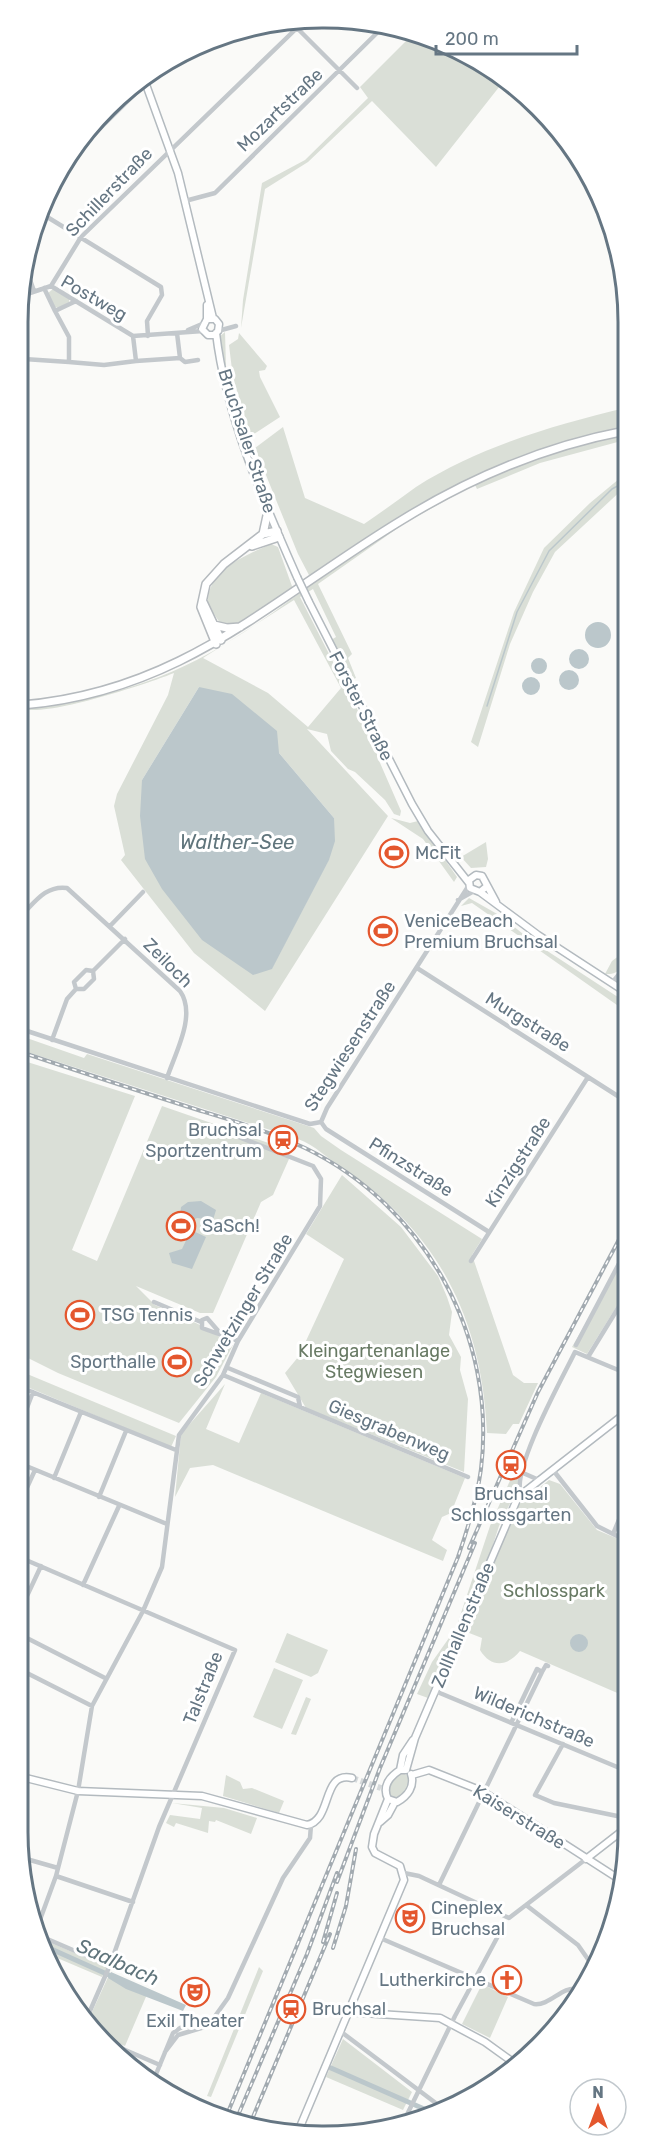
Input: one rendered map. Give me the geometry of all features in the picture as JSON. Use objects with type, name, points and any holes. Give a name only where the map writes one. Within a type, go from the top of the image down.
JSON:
[{"type":"main road","points":[[28,704],[71,699],[135,682],[218,642],[243,627],[382,532],[448,494],[529,458],[618,433]]},
{"type":"main road","points":[[264,534],[268,511]]},
{"type":"main road","points":[[218,642],[202,614],[204,588],[215,572],[264,534],[278,534]]},
{"type":"main road","points":[[249,546],[278,534]]},
{"type":"main road","points":[[202,599],[214,625],[218,642]]},
{"type":"main road","points":[[214,625],[227,628],[243,627]]},
{"type":"street","points":[[301,29],[357,87]]},
{"type":"street","name":"Schillerstraße","points":[[51,286],[81,237],[292,30]]},
{"type":"street","name":"Mozartstraße","points":[[185,201],[215,193],[377,33]]},
{"type":"street","points":[[147,87],[170,150],[185,201],[207,300],[206,323],[216,331]]},
{"type":"street","points":[[48,217],[161,287],[162,295],[147,321],[148,336]]},
{"type":"street","points":[[31,283],[34,291]]},
{"type":"street","name":"Postweg","points":[[30,293],[51,286],[133,336],[177,333],[206,323]]},
{"type":"street","points":[[44,288],[69,337],[69,362]]},
{"type":"street","points":[[55,311],[76,301]]},
{"type":"street","name":"Bruchsaler Straße","points":[[206,323],[216,331],[218,351],[241,434],[278,534]]},
{"type":"street","points":[[177,333],[180,358]]},
{"type":"street","points":[[133,336],[136,361]]},
{"type":"street","points":[[28,359],[104,365],[180,358],[185,362],[198,360]]},
{"type":"street","name":"Forster Straße","points":[[278,534],[309,602],[412,804],[428,831],[469,884]]},
{"type":"street","name":"Forster Straße","points":[[458,867],[474,876]]},
{"type":"street","points":[[498,905],[486,887],[484,878],[474,876],[469,884],[477,892],[618,988]]},
{"type":"street","name":"Stegwiesenstraße","points":[[28,1031],[310,1124],[321,1122],[327,1108],[469,884]]},
{"type":"street","name":"Zeiloch","points":[[28,909],[48,890],[57,886],[67,888],[125,939],[186,999],[187,1016],[167,1078]]},
{"type":"street","points":[[477,892],[486,887]]},
{"type":"street","points":[[110,926],[143,892]]},
{"type":"street","name":"Stegwiesenstraße","points":[[458,900],[477,892]]},
{"type":"street","name":"Zeiloch","points":[[93,971],[125,939]]},
{"type":"street","name":"Murgstraße","points":[[417,968],[618,1096]]},
{"type":"street","points":[[52,1040],[67,999],[76,989],[84,989],[89,984],[95,975],[93,971],[86,970],[74,982],[76,989]]},
{"type":"street","points":[[614,985],[618,978]]},
{"type":"street","points":[[614,985],[618,982]]},
{"type":"street","name":"Kinzigstraße","points":[[471,1261],[588,1077]]},
{"type":"street","name":"Pfinzstraße","points":[[321,1122],[326,1129],[489,1232]]},
{"type":"street","name":"Schwetzinger Straße","points":[[41,1916],[56,1876],[78,1791],[92,1706],[143,1611],[162,1567],[176,1450],[183,1429],[228,1368],[238,1341],[320,1206],[321,1179],[313,1166],[226,1132]]},
{"type":"street","points":[[576,1345],[618,1265]]},
{"type":"street","points":[[154,1302],[201,1322]]},
{"type":"street","points":[[588,1357],[618,1308]]},
{"type":"street","points":[[201,1322],[207,1318],[220,1334]]},
{"type":"street","points":[[201,1322],[202,1328],[238,1341]]},
{"type":"street","points":[[618,1370],[575,1352],[535,1432],[522,1473],[519,1490],[521,1494],[618,1419]]},
{"type":"street","name":"Giesgrabenweg","points":[[228,1368],[298,1397],[300,1407]]},
{"type":"street","name":"Giesgrabenweg","points":[[223,1375],[468,1477]]},
{"type":"street","points":[[28,1390],[176,1450]]},
{"type":"street","points":[[28,1405],[33,1392]]},
{"type":"street","points":[[54,1478],[81,1412]]},
{"type":"street","points":[[99,1497],[126,1431]]},
{"type":"street","points":[[28,1467],[167,1524]]},
{"type":"street","points":[[28,1485],[35,1470]]},
{"type":"street","points":[[552,1470],[597,1526],[618,1536]]},
{"type":"street","points":[[522,1473],[539,1480]]},
{"type":"street","name":"Zollhallenstraße","points":[[403,1770],[521,1494]]},
{"type":"street","points":[[83,1585],[119,1506]]},
{"type":"street","points":[[613,1534],[618,1522]]},
{"type":"street","points":[[28,1561],[143,1611]]},
{"type":"street","points":[[28,1594],[41,1566]]},
{"type":"street","name":"Talstraße","points":[[143,1611],[235,1650],[174,1794]]},
{"type":"street","points":[[28,1639],[105,1678]]},
{"type":"street","points":[[439,1885],[537,1669],[542,1672],[546,1665],[548,1666]]},
{"type":"street","points":[[28,1674],[92,1706]]},
{"type":"street","name":"Wilderichstraße","points":[[435,1691],[618,1767]]},
{"type":"street","points":[[563,1744],[535,1795],[554,1803],[618,1816]]},
{"type":"street","points":[[392,1800],[383,1789],[388,1780],[403,1770],[412,1775],[410,1790],[403,1798],[392,1800],[379,1822],[372,1840],[373,1850],[395,1863],[404,1873],[413,1874],[439,1885],[509,1918],[618,1834]]},
{"type":"street","name":"Kaiserstraße","points":[[412,1775],[429,1770],[482,1791],[614,1876]]},
{"type":"street","points":[[28,1778],[78,1791],[174,1794],[214,1798],[301,1825],[311,1825],[320,1818],[334,1782],[342,1777],[352,1778]]},
{"type":"street","points":[[90,2012],[110,1967],[159,1827],[174,1794]]},
{"type":"street","points":[[156,2075],[165,2052],[178,2035],[205,2028],[239,1979],[283,1878],[310,1838],[311,1825]]},
{"type":"street","points":[[30,1860],[58,1868]]},
{"type":"street","points":[[300,2126],[402,1887],[404,1873]]},
{"type":"street","points":[[56,1876],[133,1902]]},
{"type":"street","points":[[526,1905],[578,1945],[588,1960]]},
{"type":"street","points":[[407,2114],[451,2024],[498,1936]]},
{"type":"street","points":[[380,1938],[539,2004],[572,1990]]},
{"type":"street","points":[[49,1940],[110,1967]]},
{"type":"street","points":[[348,2012],[433,2017],[485,2042],[509,2060]]},
{"type":"street","points":[[340,2031],[436,2104]]},
{"type":"street","points":[[132,2056],[160,2065]]},
{"type":"green space","points":[[406,41],[453,59],[499,87],[436,167],[372,101],[308,162],[265,189],[241,328],[243,300],[262,183],[305,160],[368,98],[360,87]]},
{"type":"green space","points":[[53,289],[69,299],[69,302],[58,308],[55,307],[48,293]]},
{"type":"green space","points":[[225,332],[226,366],[233,399],[219,337]]},
{"type":"green space","points":[[239,333],[267,366],[265,370],[259,371],[260,377],[280,417],[251,436],[233,378],[229,345],[238,339]]},
{"type":"green space","points":[[618,410],[618,430],[582,438],[499,466],[383,528],[310,577],[298,554],[255,448],[283,427],[305,498],[364,524],[416,487],[465,460],[517,439]]},
{"type":"green space","points":[[618,435],[618,442],[540,463],[477,489],[475,485],[468,488],[405,523],[318,584],[352,654],[348,658],[356,678],[351,680],[331,640],[336,637],[313,589],[300,597],[378,750],[377,756],[401,811],[400,816],[394,814],[385,800],[355,772],[348,769],[331,751],[327,734],[307,729],[388,816],[265,1011],[194,953],[121,860],[125,855],[114,806],[117,794],[168,695],[174,673],[120,691],[72,704],[50,709],[33,710],[28,707],[74,701],[126,688],[159,677],[227,643],[203,658],[268,693],[308,727],[341,688],[294,600],[255,625],[403,521],[456,492],[539,459]],"holes":[[[199,687],[279,753],[334,818],[329,859],[272,968],[142,780]]]},
{"type":"green space","points":[[618,480],[618,494],[555,552],[533,592],[510,644],[478,747],[471,742],[514,612],[544,548],[590,503]]},
{"type":"green space","points":[[271,544],[278,547],[293,589],[238,623],[220,623],[208,605],[213,582],[220,573],[239,559]]},
{"type":"green space","points":[[391,818],[410,823],[418,821],[457,877],[454,882],[423,839]]},
{"type":"green space","points":[[486,842],[488,859],[486,867],[471,868],[461,857]]},
{"type":"green space","points":[[469,898],[499,915],[532,941],[618,997],[618,1006],[472,903],[461,906]]},
{"type":"green space","points":[[618,956],[618,971],[605,974],[612,961]]},
{"type":"green space","points":[[28,1038],[84,1058],[87,1054],[314,1128],[341,1150],[482,1239],[472,1255],[513,1375],[524,1383],[538,1383],[519,1424],[513,1424],[506,1434],[487,1433],[476,1352],[449,1281],[429,1249],[376,1193],[316,1149],[298,1139],[28,1052]]},
{"type":"green space","points":[[28,1062],[135,1096],[72,1250],[97,1261],[162,1106],[286,1149],[289,1159],[273,1195],[261,1202],[213,1313],[200,1313],[136,1286],[155,1305],[198,1324],[233,1345],[216,1377],[179,1423],[58,1373],[28,1358]]},
{"type":"green space","name":"Kleingartenanlage Stegwiesen","points":[[342,1175],[401,1227],[438,1276],[447,1297],[452,1312],[449,1335],[461,1357],[460,1370],[468,1399],[464,1472],[306,1408],[285,1373],[299,1356],[344,1259],[306,1234]]},
{"type":"green space","points":[[618,1268],[618,1304],[587,1354],[572,1347]]},
{"type":"green space","points":[[28,1374],[176,1436],[171,1447],[28,1387]]},
{"type":"green space","points":[[225,1384],[206,1429],[239,1443],[261,1393],[465,1478],[451,1513],[442,1517],[432,1540],[447,1550],[443,1561],[213,1465],[190,1468],[175,1497],[181,1434]]},
{"type":"green space","points":[[516,1467],[522,1469],[516,1491],[499,1526],[487,1563],[432,1691],[428,1698],[417,1694],[432,1662],[456,1628],[490,1526]]},
{"type":"green space","name":"Schlosspark","points":[[549,1480],[560,1484],[597,1530],[618,1539],[618,1693],[520,1651],[505,1662],[489,1660],[480,1650],[482,1638],[464,1631],[517,1506]]},
{"type":"green space","points":[[287,1633],[328,1650],[318,1673],[311,1677],[275,1662]]},
{"type":"green space","points":[[274,1668],[303,1680],[282,1729],[253,1717]]},
{"type":"green space","points":[[306,1697],[311,1699],[296,1735],[291,1734]]},
{"type":"green space","points":[[402,1772],[409,1777],[408,1785],[403,1793],[393,1798],[389,1795],[390,1784]]},
{"type":"green space","points":[[226,1775],[240,1782],[243,1789],[252,1788],[284,1801],[279,1813],[223,1796]]},
{"type":"green space","points":[[172,1803],[224,1808],[257,1818],[251,1834],[216,1820],[215,1822],[209,1821],[208,1833],[176,1823],[174,1827],[166,1823],[170,1815],[200,1819],[202,1808]]},
{"type":"green space","points":[[50,1942],[107,1967],[102,1977],[57,1958]]},
{"type":"green space","points":[[259,1967],[263,1971],[211,2097],[207,2096]]},
{"type":"green space","points":[[109,1975],[148,1992],[125,2046],[115,2040],[91,2014]]},
{"type":"green space","points":[[482,1984],[508,1997],[490,2038],[462,2024]]},
{"type":"green space","points":[[343,2039],[412,2092],[403,2110],[326,2077]]},
{"type":"water","points":[[598,622],[608,625],[611,635],[608,645],[598,648],[588,645],[585,635],[588,625]]},
{"type":"water","points":[[579,649],[586,652],[589,659],[586,666],[579,669],[572,666],[569,659],[572,652]]},
{"type":"water","points":[[539,658],[547,666],[539,674],[531,666]]},
{"type":"water","points":[[569,670],[576,673],[579,680],[576,687],[569,690],[562,687],[559,680],[562,673]]},
{"type":"water","points":[[527,677],[535,677],[540,682],[538,693],[527,695],[522,690],[522,682]]},
{"type":"water","name":"Walther-See","points":[[199,687],[232,694],[277,731],[279,753],[334,818],[335,841],[329,860],[272,969],[253,975],[202,940],[162,889],[145,859],[140,816],[142,780]]},
{"type":"water","points":[[201,1201],[216,1210],[213,1220],[197,1218],[189,1222],[180,1217],[181,1207],[188,1202]]},
{"type":"water","points":[[191,1230],[206,1237],[192,1269],[172,1263],[169,1253],[182,1249]]},
{"type":"water","points":[[579,1634],[585,1637],[588,1643],[585,1649],[579,1652],[573,1649],[570,1643],[573,1637]]},
{"type":"water","points":[[111,1972],[186,2005],[183,2011],[126,1989],[108,1978]]},
{"type":"waterway","points":[[487,706],[517,612],[549,551],[618,486]]},
{"type":"waterway","name":"Saalbach","points":[[53,1950],[109,1975]]},
{"type":"waterway","name":"Saalbach","points":[[331,2068],[424,2109]]},
{"type":"tunnel","points":[[352,1778],[381,1788]]},
{"type":"railway","points":[[28,1054],[266,1132],[305,1148],[348,1173],[385,1204],[418,1240],[444,1281],[464,1325],[477,1371],[483,1420],[481,1469],[475,1502],[462,1546],[228,2111]]},
{"type":"railway","points":[[469,1548],[538,1392],[618,1241]]},
{"type":"railway","points":[[337,1882],[380,1768],[475,1543]]},
{"type":"railway","points":[[333,1948],[346,1906],[356,1849]]},
{"type":"railway","points":[[239,2114],[307,1954],[337,1873]]},
{"type":"railway","points":[[323,1942],[337,1893]]},
{"type":"railway","points":[[253,2118],[330,1934]]},
{"type":"place","name":"McFit","points":[[394,853]]},
{"type":"place","name":"VeniceBeach Premium Bruchsal","points":[[383,931]]},
{"type":"place","name":"Bruchsal Sportzentrum","points":[[283,1140]]},
{"type":"place","name":"SaSch!","points":[[181,1226]]},
{"type":"place","name":"TSG Tennis","points":[[80,1315]]},
{"type":"place","name":"Sporthalle","points":[[177,1362]]},
{"type":"place","name":"Bruchsal Schlossgarten","points":[[511,1465]]},
{"type":"place","name":"Cineplex Bruchsal","points":[[410,1918]]},
{"type":"place","name":"Lutherkirche","points":[[507,1980]]},
{"type":"place","name":"Exil Theater","points":[[195,1992]]},
{"type":"place","name":"Bruchsal","points":[[291,2009]]}]
